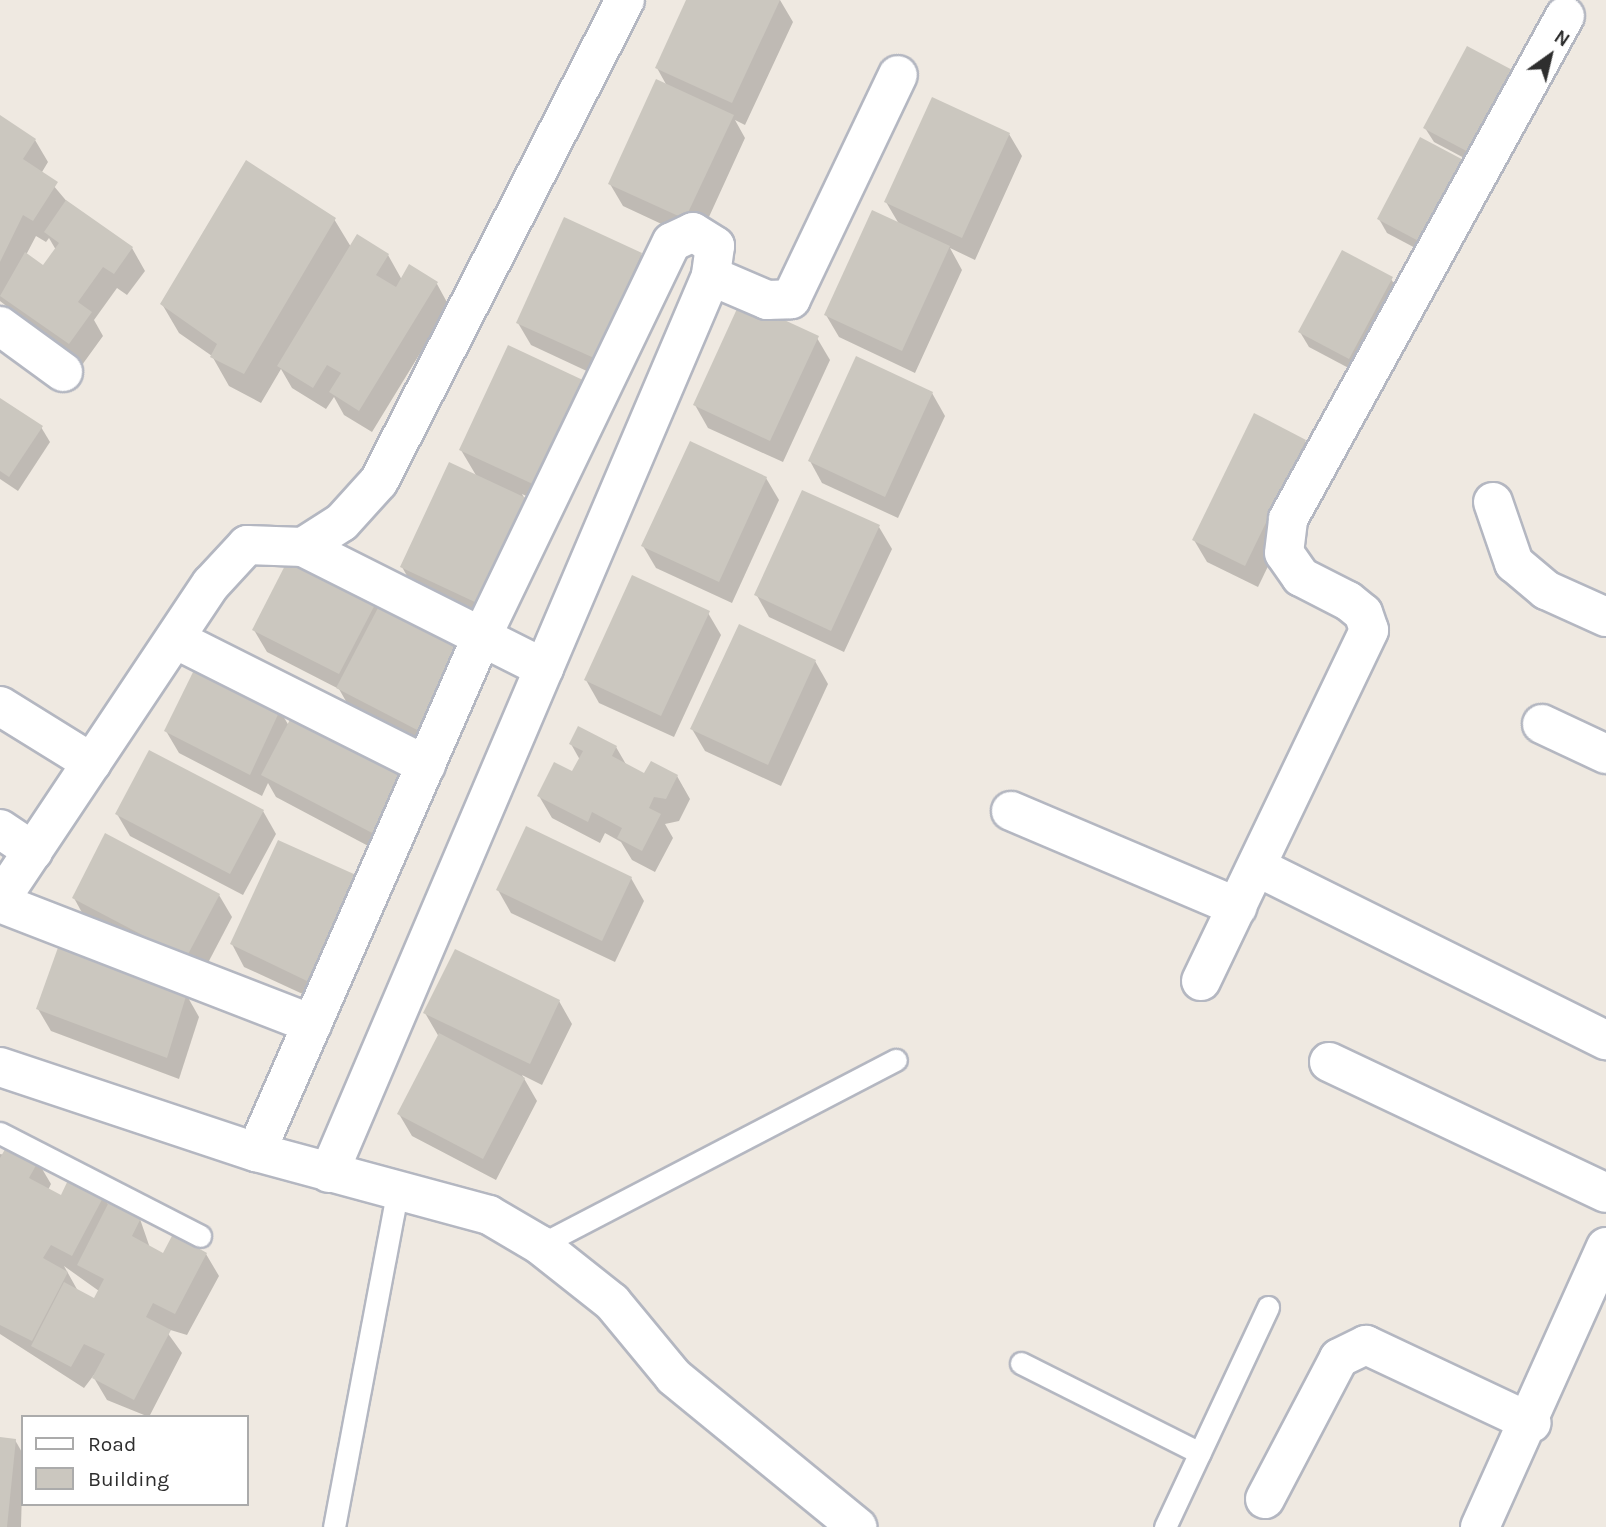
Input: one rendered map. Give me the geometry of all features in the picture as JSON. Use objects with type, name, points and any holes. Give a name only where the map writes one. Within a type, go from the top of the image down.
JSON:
[{"type":"street","points":[[303,547],[342,522],[379,481],[625,0]]},
{"type":"street","points":[[1201,981],[1369,630],[1363,613],[1348,601],[1301,577],[1284,553],[1287,519],[1565,16]]},
{"type":"street","points":[[711,276],[767,300],[791,299],[898,75]]},
{"type":"street","points":[[256,1152],[482,636],[671,242],[693,232],[715,246],[711,276],[329,1173]]},
{"type":"street","points":[[0,326],[63,372]]},
{"type":"street","points":[[1493,502],[1514,563],[1546,590],[1606,617]]},
{"type":"street","points":[[312,1024],[0,902],[175,639],[247,545],[303,547],[544,668]]},
{"type":"street","points":[[175,639],[426,765]]},
{"type":"street","points":[[0,706],[92,763]]},
{"type":"street","points":[[1542,724],[1606,754]]},
{"type":"street","points":[[1011,811],[1237,907]]},
{"type":"street","points":[[0,829],[33,851]]},
{"type":"street","points":[[1257,867],[1606,1040]]},
{"type":"street","points":[[1329,1062],[1606,1193]]},
{"type":"street","points":[[0,1067],[256,1152],[397,1193],[489,1215],[540,1245],[612,1302],[674,1377],[857,1527]]},
{"type":"street","points":[[1480,1527],[1532,1423],[1606,1247]]},
{"type":"street","points":[[1265,1499],[1339,1357],[1366,1345],[1532,1423]]},
{"type":"lane","points":[[540,1245],[896,1060]]},
{"type":"lane","points":[[0,1133],[201,1236]]},
{"type":"lane","points":[[334,1527],[397,1193]]},
{"type":"lane","points":[[1165,1527],[1268,1307]]},
{"type":"lane","points":[[1021,1363],[1200,1453]]},
{"type":"building","points":[[686,0],[780,0],[732,103],[655,68]]},
{"type":"building","points":[[1467,46],[1518,73],[1474,155],[1423,128]]},
{"type":"building","points":[[656,79],[734,115],[685,219],[608,184]]},
{"type":"building","points":[[932,97],[1010,133],[962,238],[884,202]]},
{"type":"building","points":[[0,115],[36,139],[23,159],[58,182],[33,221],[23,215],[0,262]]},
{"type":"building","points":[[1420,137],[1471,164],[1428,246],[1377,219]]},
{"type":"building","points":[[246,160],[336,218],[244,374],[210,357],[217,344],[160,304]]},
{"type":"building","points":[[66,200],[133,247],[114,274],[103,267],[78,302],[92,312],[69,344],[0,296],[25,252],[43,265],[59,243],[44,232]]},
{"type":"building","points":[[872,210],[950,246],[902,351],[824,315]]},
{"type":"building","points":[[564,217],[642,253],[594,358],[516,323]]},
{"type":"building","points":[[357,234],[389,254],[376,275],[396,287],[409,264],[438,282],[359,411],[329,392],[341,373],[327,365],[313,388],[277,366]]},
{"type":"building","points":[[1342,250],[1393,277],[1349,359],[1298,332]]},
{"type":"building","points":[[741,300],[819,336],[770,441],[693,405]]},
{"type":"building","points":[[508,345],[585,381],[537,486],[459,450]]},
{"type":"building","points":[[856,356],[933,392],[885,497],[808,461]]},
{"type":"building","points":[[0,398],[43,426],[9,477],[0,471]]},
{"type":"building","points":[[1254,413],[1306,440],[1245,566],[1192,540]]},
{"type":"building","points":[[690,441],[767,477],[719,582],[641,546]]},
{"type":"building","points":[[449,462],[526,498],[477,603],[400,567]]},
{"type":"building","points":[[802,490],[880,525],[831,631],[754,595]]},
{"type":"building","points":[[294,548],[381,593],[339,674],[252,630]]},
{"type":"building","points":[[632,575],[710,611],[661,716],[584,680]]},
{"type":"building","points":[[379,606],[465,651],[423,733],[336,688]]},
{"type":"building","points":[[739,624],[816,660],[768,765],[690,729]]},
{"type":"building","points":[[197,664],[281,708],[250,775],[164,731]]},
{"type":"building","points":[[295,710],[410,771],[376,835],[261,775]]},
{"type":"building","points":[[578,726],[617,746],[612,756],[644,773],[651,761],[678,775],[666,799],[654,797],[649,808],[661,814],[642,851],[617,838],[622,828],[592,812],[588,822],[537,796],[554,762],[572,771],[583,751],[569,744]]},
{"type":"building","points":[[149,750],[264,810],[230,874],[115,814]]},
{"type":"building","points":[[526,826],[632,877],[602,941],[496,890]]},
{"type":"building","points":[[105,833],[220,894],[186,958],[72,898]]},
{"type":"building","points":[[278,840],[356,875],[307,981],[230,944]]},
{"type":"building","points":[[60,942],[187,993],[167,1058],[36,1009]]},
{"type":"building","points":[[455,949],[560,1000],[530,1064],[423,1013]]},
{"type":"building","points":[[439,1033],[525,1078],[483,1159],[397,1114]]},
{"type":"building","points":[[8,1144],[39,1160],[29,1178],[61,1195],[70,1176],[105,1194],[72,1256],[51,1245],[43,1258],[68,1272],[32,1341],[0,1325],[0,1158]]},
{"type":"building","points":[[109,1202],[141,1218],[132,1236],[163,1253],[173,1234],[207,1253],[175,1314],[153,1303],[146,1317],[171,1330],[134,1400],[92,1378],[105,1354],[84,1344],[71,1367],[31,1346],[64,1282],[94,1298],[104,1279],[77,1265]]},
{"type":"building","points":[[0,1437],[16,1439],[7,1527],[0,1527]]}]
